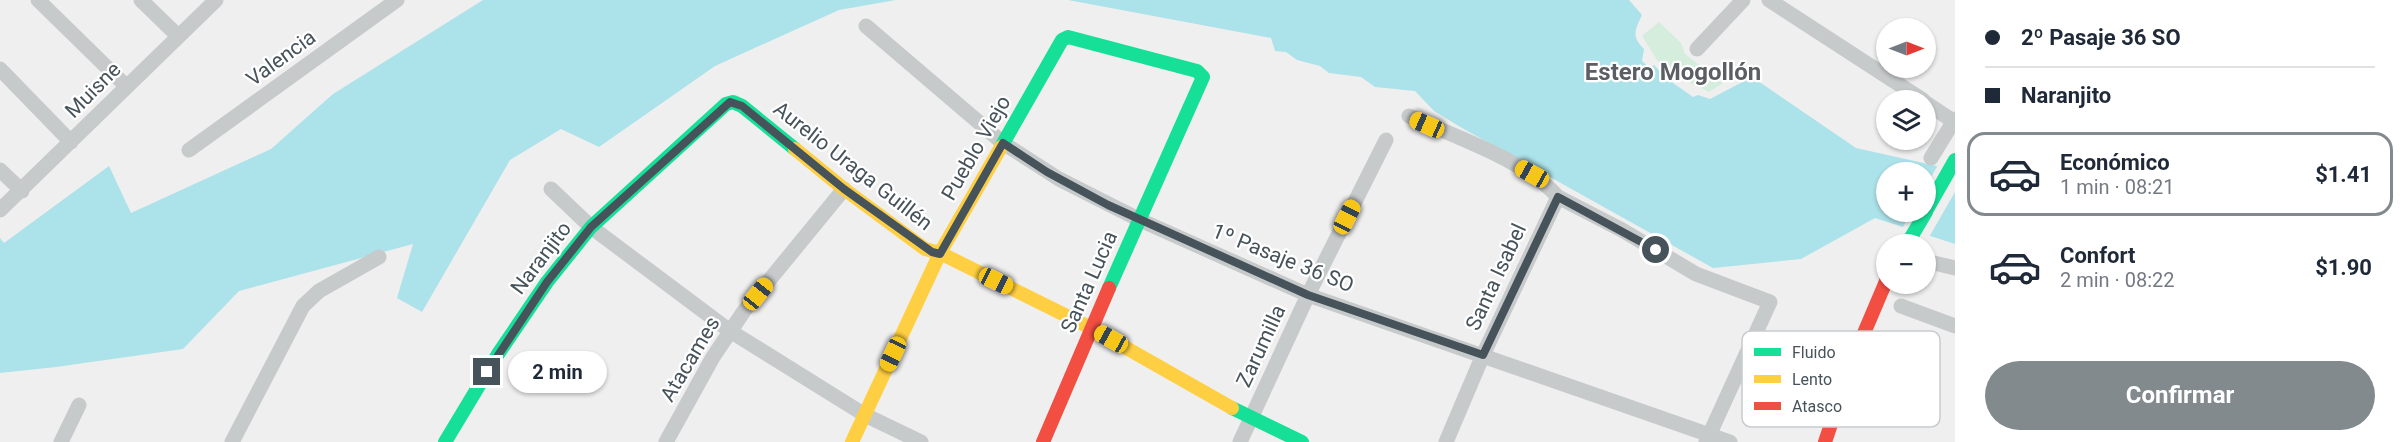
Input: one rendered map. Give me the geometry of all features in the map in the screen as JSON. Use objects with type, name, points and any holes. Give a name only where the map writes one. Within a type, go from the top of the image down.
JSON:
[{"type":"street","points":[[38,0],[126,86]]},
{"type":"street","points":[[141,0],[178,36]]},
{"type":"street","name":"Muisne","points":[[0,210],[216,0]]},
{"type":"street","name":"Valencia","points":[[189,150],[397,0]]},
{"type":"street","points":[[1698,49],[1743,0]]},
{"type":"street","points":[[1769,0],[1906,90]]},
{"type":"street","name":"1º Pasaje 36 SO","points":[[866,26],[1003,143],[1059,179],[1140,220],[1308,295],[1483,355],[1708,438],[1730,442]]},
{"type":"street","name":"Pueblo Viejo","points":[[852,442],[940,254],[1062,40],[1068,37],[1197,71],[1202,75]]},
{"type":"street","points":[[0,69],[71,142]]},
{"type":"street","name":"Santa Lucia","points":[[1043,442],[1091,328],[1202,80],[1202,75]]},
{"type":"street","name":"Aurelio Uraga Guillén","points":[[730,102],[742,106],[844,189],[925,249],[940,254],[1091,328],[1250,418],[1302,442]]},
{"type":"street","name":"Naranjito","points":[[446,442],[498,354],[547,282],[591,227],[730,102]]},
{"type":"street","points":[[1930,158],[1954,120],[1936,109]]},
{"type":"street","points":[[1409,116],[1519,166],[1542,181],[1558,197],[1622,230],[1696,274],[1770,302],[1757,331]]},
{"type":"street","name":"Zarumilla","points":[[1240,442],[1308,295],[1386,140]]},
{"type":"street","points":[[1936,193],[1955,160]]},
{"type":"street","points":[[0,170],[22,191]]},
{"type":"street","points":[[550,189],[591,227],[730,330],[865,415],[921,442]]},
{"type":"street","name":"Atacames","points":[[666,442],[730,330],[844,189]]},
{"type":"street","name":"Santa Isabel","points":[[1446,442],[1483,355],[1558,197]]},
{"type":"street","points":[[232,442],[303,306],[319,291],[379,257]]},
{"type":"street","points":[[1936,263],[1955,268]]},
{"type":"street","points":[[1862,331],[1880,294]]},
{"type":"street","points":[[1901,306],[1955,326]]},
{"type":"street","points":[[1708,438],[1742,363]]},
{"type":"street","points":[[61,442],[79,405]]},
{"type":"street","points":[[1825,442],[1830,427]]},
{"type":"green space","points":[[1659,22],[1681,43],[1685,54],[1723,83],[1709,92],[1668,72],[1661,66],[1642,36]]},
{"type":"water","points":[[483,0],[896,0],[839,10],[715,66],[599,147],[561,129],[510,160],[422,312],[397,298],[413,244],[239,291],[183,349],[0,373],[0,238],[4,243],[109,166],[131,213],[271,149],[333,94]]},
{"type":"water","points":[[1068,0],[1629,0],[1642,15],[1636,36],[1644,49],[1642,61],[1650,68],[1654,65],[1666,78],[1693,97],[1698,95],[1710,99],[1752,77],[1856,148],[1919,162],[1876,162],[1876,218],[1801,259],[1713,268],[1462,128],[1434,111],[1415,91],[1375,87],[1361,77],[1329,73],[1320,66],[1297,60],[1286,52],[1275,51],[1271,38]]},
{"type":"water","points":[[1936,166],[1955,170],[1955,244],[1936,238],[1936,234],[1924,234],[1887,222],[1936,222]]},
{"type":"pier","points":[[1939,163],[1955,167],[1955,192],[1931,234],[1913,234],[1901,230],[1906,222],[1936,222],[1936,168]]},
{"type":"traffic: fast","points":[[1001,147],[1062,40],[1068,37],[1197,71],[1203,77],[1109,288]]},
{"type":"traffic: fast","points":[[445,442],[498,354],[547,282],[591,227],[726,104],[733,102],[742,106],[795,149]]},
{"type":"traffic: fast","points":[[1936,193],[1955,160]]},
{"type":"traffic: fast","points":[[1913,234],[1920,222]]},
{"type":"traffic: fast","points":[[1232,408],[1302,442]]},
{"type":"traffic: slow","points":[[852,442],[940,253],[1001,147]]},
{"type":"traffic: slow","points":[[795,149],[844,189],[925,249],[940,253],[1091,328],[1232,408]]},
{"type":"traffic: jam","points":[[1043,442],[1109,288]]},
{"type":"traffic: jam","points":[[1865,331],[1881,294]]},
{"type":"traffic: jam","points":[[1825,442],[1830,427]]},
{"type":"district","name":"Estero Mogollón","points":[[1673,72]]},
{"type":"route","points":[[487,372],[547,282],[591,227],[730,102],[742,106],[844,189],[932,252],[940,254],[1003,143],[1047,172],[1108,205],[1308,295],[1483,355],[1558,197],[1562,197],[1656,250]]}]
